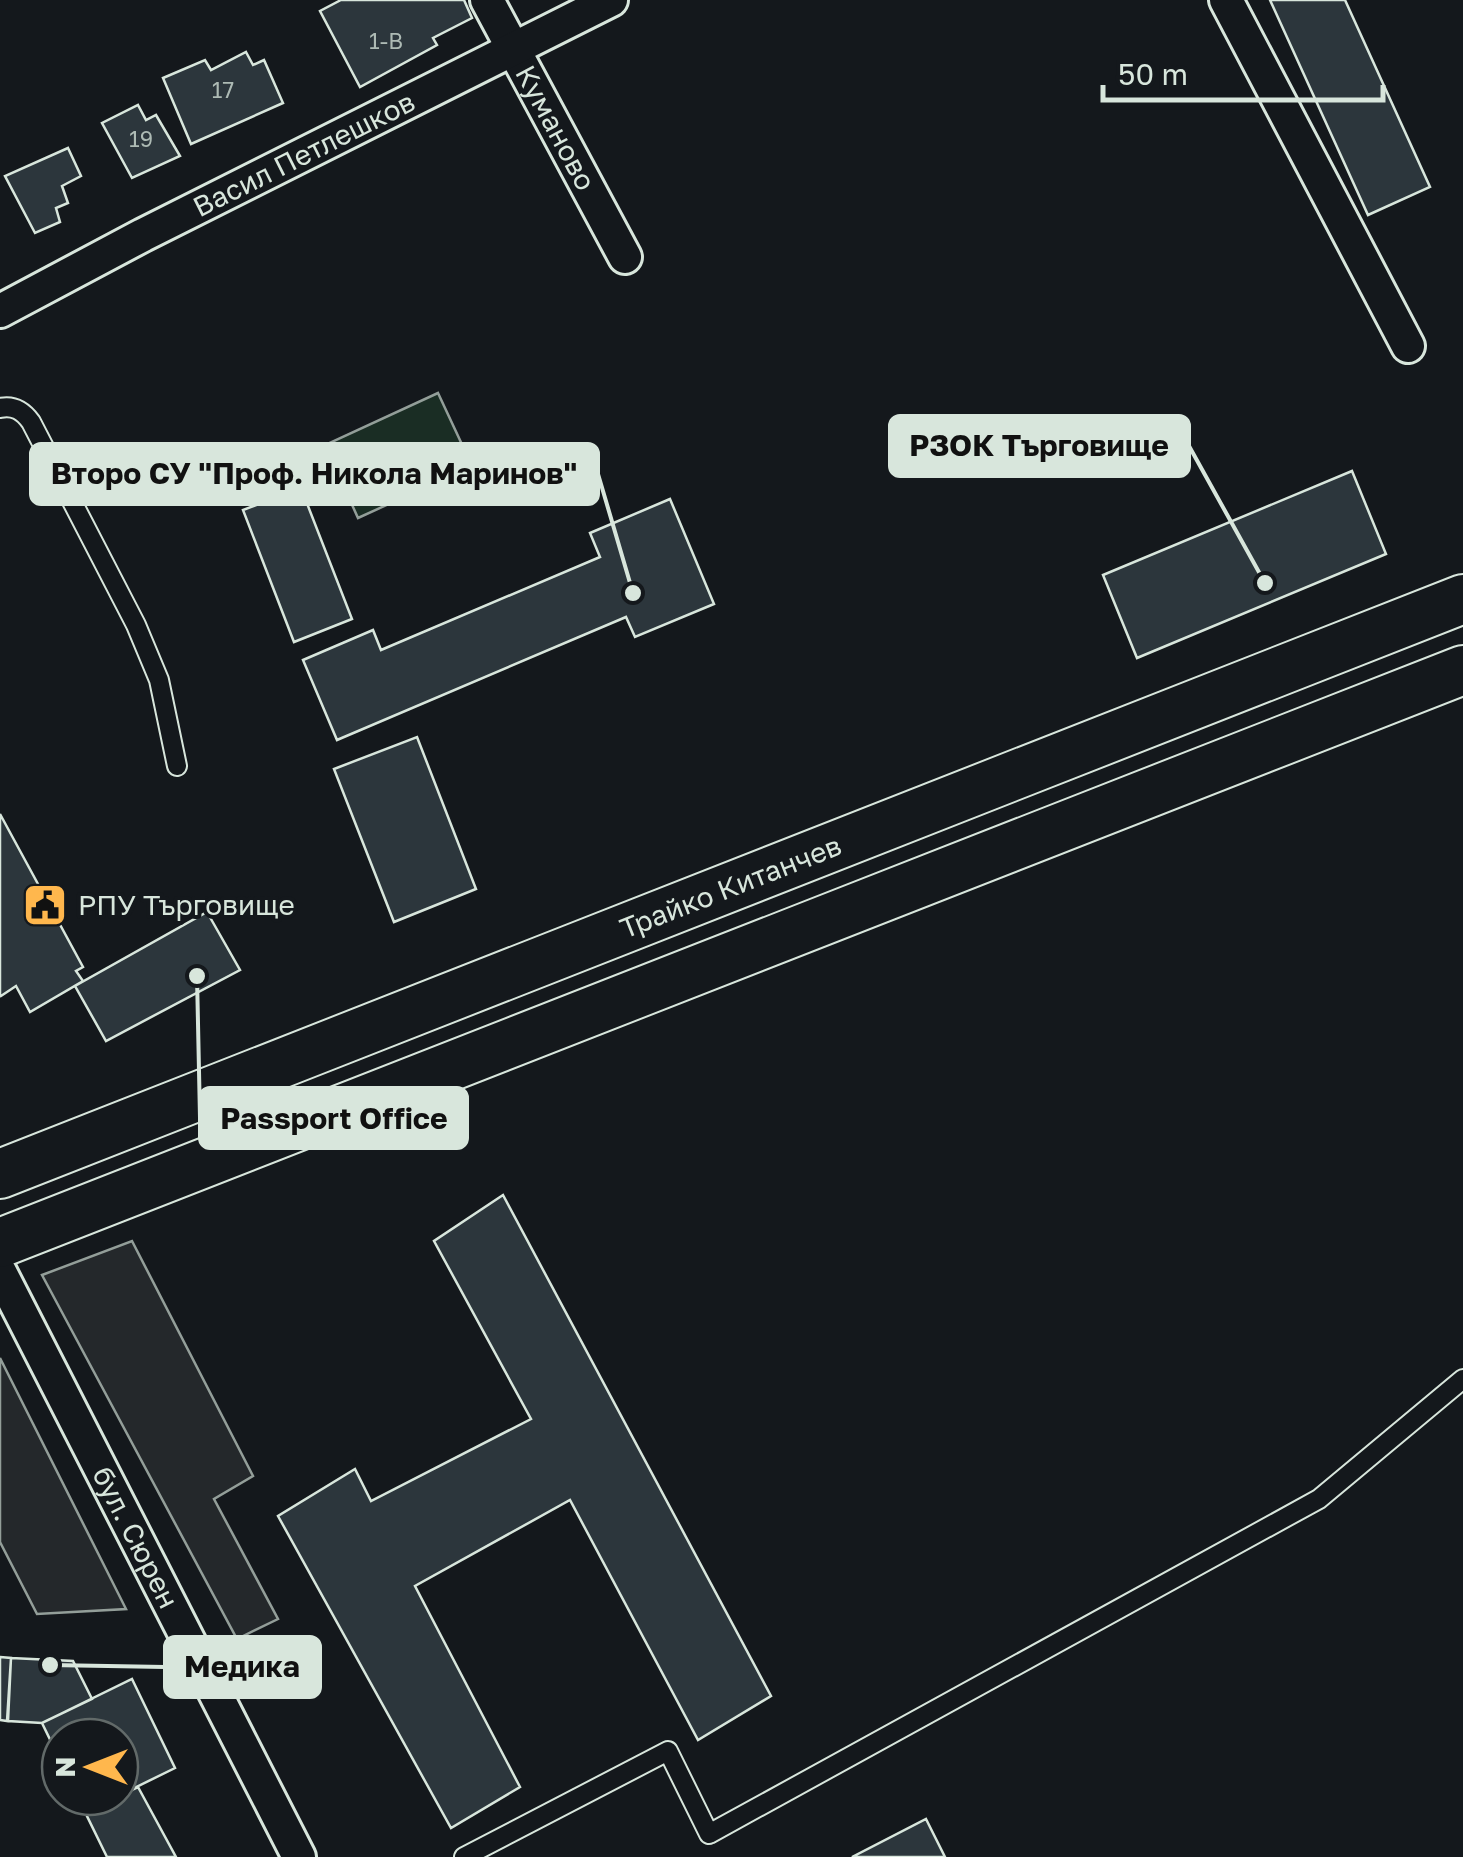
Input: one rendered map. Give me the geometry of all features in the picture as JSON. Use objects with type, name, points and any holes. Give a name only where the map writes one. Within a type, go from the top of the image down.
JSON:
[{"type":"street","name":"Куманово","points":[[487,0],[624,257]]},
{"type":"street","name":"Васил Петлешков","points":[[0,311],[611,0]]},
{"type":"street","points":[[1226,0],[1408,346]]},
{"type":"street","name":"Трайко Китанчев","points":[[0,1174],[1463,599]]},
{"type":"street","points":[[0,1244],[1463,670]]},
{"type":"street","name":"бул. Сюрен","points":[[0,1272],[298,1857]]},
{"type":"lane","points":[[0,408],[15,408],[31,422],[136,625],[159,680],[177,766]]},
{"type":"lane","points":[[464,1857],[668,1751],[709,1834],[1320,1498],[1463,1380]]},
{"type":"green space","points":[[438,393],[472,466],[358,518],[325,445]]},
{"type":"shaded area","points":[[132,1241],[253,1476],[214,1499],[278,1619],[237,1639],[42,1275]]},
{"type":"shaded area","points":[[0,1358],[126,1609],[37,1614],[0,1542]]},
{"type":"building","points":[[341,0],[464,0],[472,18],[433,38],[437,45],[360,87],[320,11]]},
{"type":"building","points":[[1270,0],[1345,0],[1430,187],[1368,215]]},
{"type":"building","points":[[246,52],[253,65],[264,60],[283,103],[191,144],[163,78],[205,60],[211,70]]},
{"type":"building","points":[[138,105],[146,120],[156,115],[180,156],[132,178],[102,123]]},
{"type":"building","points":[[68,148],[81,176],[62,186],[68,203],[56,208],[60,222],[35,233],[5,176]]},
{"type":"building","points":[[1352,471],[1386,554],[1137,658],[1103,575]]},
{"type":"building","points":[[301,488],[352,619],[294,642],[243,510]]},
{"type":"building","points":[[670,499],[714,604],[635,637],[626,617],[337,740],[303,660],[373,630],[381,650],[600,557],[590,533]]},
{"type":"building","points":[[417,737],[476,889],[394,922],[334,769]]},
{"type":"building","points":[[0,814],[83,967],[76,971],[83,981],[30,1012],[16,986],[0,994]]},
{"type":"building","points":[[207,912],[240,970],[106,1041],[75,986]]},
{"type":"building","points":[[503,1195],[771,1696],[698,1740],[570,1500],[415,1586],[520,1787],[451,1828],[278,1516],[355,1469],[371,1501],[531,1419],[434,1241]]},
{"type":"building","points":[[0,1657],[11,1658],[7,1721],[0,1720]]},
{"type":"building","points":[[11,1658],[73,1661],[92,1699],[54,1717],[40,1717],[40,1723],[8,1721]]},
{"type":"building","points":[[132,1679],[175,1768],[140,1785],[140,1717],[54,1717]]},
{"type":"building","points":[[140,1791],[176,1857],[107,1857],[87,1817],[140,1817]]},
{"type":"building","points":[[926,1819],[945,1857],[852,1857]]},
{"type":"place","name":"РЗОК Търговище","points":[[1265,583]]},
{"type":"place","name":"Второ СУ \"Проф. Никола Маринов\"","points":[[633,593]]},
{"type":"place","name":"РПУ Търговище","points":[[45,905]]},
{"type":"place","name":"Passport Office","points":[[197,976]]},
{"type":"place","name":"Медика","points":[[50,1665]]}]
